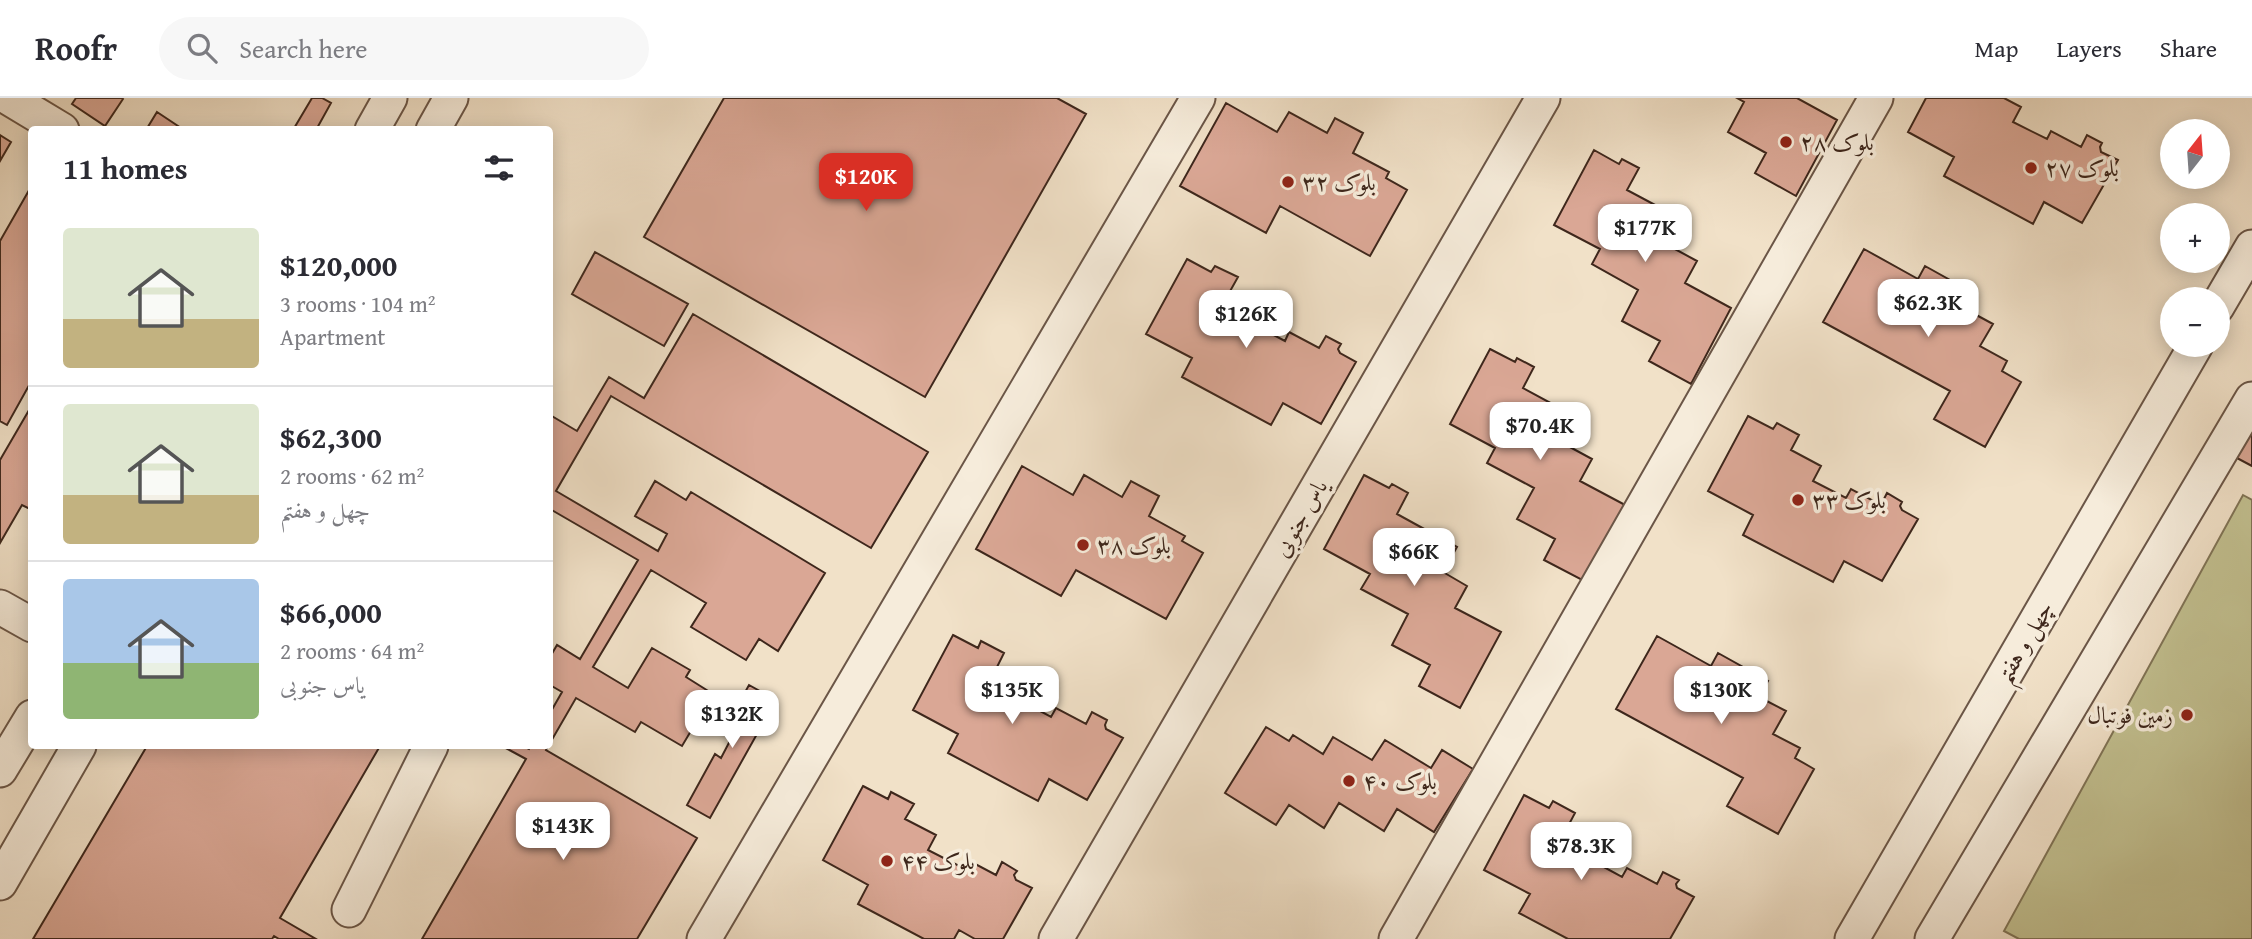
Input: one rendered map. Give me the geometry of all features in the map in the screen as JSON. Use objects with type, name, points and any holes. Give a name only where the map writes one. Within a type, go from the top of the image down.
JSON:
[{"type":"street","points":[[9,98],[55,126]]},
{"type":"street","points":[[374,126],[390,98]]},
{"type":"street","points":[[435,126],[452,98]]},
{"type":"street","points":[[704,939],[1198,98]]},
{"type":"street","name":"یاس جنوبی","points":[[1056,939],[1543,98]]},
{"type":"street","points":[[1395,939],[1876,98]]},
{"type":"street","points":[[2229,287],[2252,247]]},
{"type":"street","name":"چهل و هفتم","points":[[1852,939],[2189,357]]},
{"type":"street","points":[[1932,939],[2252,400]]},
{"type":"street","points":[[0,607],[28,623]]},
{"type":"street","points":[[0,770],[28,724]]},
{"type":"street","points":[[0,883],[77,749]]},
{"type":"street","points":[[349,910],[430,749]]},
{"type":"shaded area","name":"زمین فوتبال","points":[[2243,495],[2252,500],[2252,939],[2019,939],[2004,931]]},
{"type":"building","points":[[76,98],[123,99],[105,126],[72,104]]},
{"type":"building","points":[[312,98],[322,98],[331,103],[318,126],[295,126]]},
{"type":"building","points":[[724,98],[1057,98],[1086,114],[925,397],[644,237]]},
{"type":"building","name":"بلوک ۲۸","points":[[1737,98],[1797,98],[1837,120],[1796,196],[1755,173],[1766,153],[1728,132],[1744,102]]},
{"type":"building","name":"بلوک ۲۷","points":[[1926,98],[2004,98],[2021,107],[2013,122],[2047,139],[2051,131],[2081,147],[2087,135],[2102,143],[2101,152],[2118,160],[2082,223],[2044,202],[2033,224],[1944,176],[1954,157],[1908,132]]},
{"type":"building","name":"بلوک ۳۲","points":[[1226,103],[1277,132],[1289,112],[1327,133],[1335,118],[1363,133],[1353,153],[1389,172],[1386,178],[1407,190],[1370,256],[1280,206],[1266,233],[1180,186]]},
{"type":"building","points":[[157,112],[178,126],[148,126]]},
{"type":"building","points":[[0,135],[11,142],[0,161]]},
{"type":"building","points":[[1594,150],[1619,164],[1622,159],[1639,168],[1627,190],[1687,222],[1673,248],[1697,261],[1685,283],[1731,308],[1691,384],[1649,361],[1660,341],[1622,321],[1638,290],[1592,264],[1600,249],[1554,225]]},
{"type":"building","points":[[28,192],[28,387],[7,425],[0,421],[0,241]]},
{"type":"building","points":[[1864,249],[1918,279],[1925,266],[1975,294],[1967,310],[1993,324],[1980,346],[2007,361],[2002,371],[2021,382],[1985,447],[1934,419],[1950,391],[1823,322]]},
{"type":"building","points":[[595,252],[688,304],[664,346],[572,294]]},
{"type":"building","points":[[1187,259],[1211,272],[1215,266],[1238,277],[1229,293],[1260,309],[1251,323],[1285,341],[1289,332],[1319,348],[1326,336],[1341,344],[1338,349],[1340,353],[1356,362],[1321,424],[1283,403],[1271,425],[1182,377],[1192,358],[1146,334]]},
{"type":"building","points":[[693,314],[928,452],[871,548],[611,396],[556,491],[658,551],[667,534],[635,516],[655,481],[686,500],[691,492],[825,573],[778,651],[759,639],[746,660],[691,627],[706,603],[651,570],[593,667],[628,688],[652,648],[690,670],[686,677],[713,694],[682,746],[641,722],[635,732],[576,698],[553,738],[553,708],[562,692],[553,687],[553,652],[557,645],[580,659],[638,560],[553,511],[553,417],[577,431],[609,377],[644,398]]},
{"type":"building","points":[[1490,349],[1515,362],[1517,358],[1534,367],[1523,388],[1582,420],[1568,446],[1592,459],[1580,481],[1627,506],[1586,582],[1544,560],[1555,539],[1517,519],[1534,488],[1487,463],[1495,448],[1450,424]]},
{"type":"building","points":[[28,412],[28,508],[22,505],[0,543],[0,460]]},
{"type":"building","name":"بلوک ۳۳","points":[[1748,416],[1773,429],[1777,423],[1799,435],[1791,450],[1821,466],[1813,481],[1846,498],[1851,489],[1881,505],[1887,493],[1902,502],[1902,510],[1918,519],[1882,581],[1844,561],[1833,582],[1743,535],[1753,515],[1708,491]]},
{"type":"building","points":[[2252,420],[2252,466],[2235,457]]},
{"type":"building","name":"بلوک ۳۸","points":[[1022,466],[1073,495],[1084,475],[1122,497],[1131,481],[1159,496],[1149,516],[1185,536],[1182,541],[1203,553],[1166,619],[1076,570],[1061,596],[976,549]]},
{"type":"building","points":[[1364,475],[1389,488],[1392,484],[1408,493],[1397,514],[1457,547],[1443,572],[1467,586],[1455,608],[1501,632],[1460,708],[1419,686],[1430,665],[1392,645],[1408,614],[1361,589],[1370,574],[1324,549]]},
{"type":"building","points":[[953,635],[978,648],[981,641],[1004,653],[996,669],[1026,685],[1018,699],[1051,717],[1056,708],[1086,724],[1092,712],[1107,720],[1106,729],[1123,738],[1087,800],[1049,779],[1038,801],[948,753],[958,734],[913,710]]},
{"type":"building","points":[[1657,636],[1711,666],[1718,653],[1768,681],[1759,697],[1786,711],[1773,734],[1800,748],[1795,758],[1814,769],[1778,834],[1727,806],[1743,778],[1616,709]]},
{"type":"building","points":[[749,685],[776,700],[710,818],[687,805],[715,754],[721,758],[732,737],[723,732]]},
{"type":"building","name":"بلوک ۴۰","points":[[1266,727],[1289,741],[1293,735],[1323,754],[1333,737],[1372,760],[1385,740],[1431,768],[1442,750],[1473,769],[1434,832],[1397,809],[1384,831],[1339,803],[1324,828],[1289,805],[1276,825],[1225,793]]},
{"type":"building","points":[[145,749],[378,749],[280,918],[316,939],[279,939],[274,936],[272,939],[33,939]]},
{"type":"building","points":[[508,749],[546,749],[697,838],[637,939],[422,939],[526,759]]},
{"type":"building","name":"بلوک ۴۴","points":[[863,786],[888,799],[891,792],[914,804],[905,819],[936,835],[928,850],[961,867],[966,859],[996,875],[1002,862],[1017,871],[1014,875],[1016,880],[1032,888],[1003,939],[975,939],[959,930],[954,939],[924,939],[858,904],[868,885],[823,860]]},
{"type":"building","points":[[1524,795],[1549,808],[1553,801],[1575,813],[1567,828],[1597,844],[1589,859],[1622,877],[1627,868],[1657,884],[1663,872],[1679,880],[1677,888],[1694,897],[1670,939],[1568,939],[1519,913],[1530,894],[1484,870]]},
{"type":"place","name":"بلوک ۲۸","points":[[1786,142]]},
{"type":"place","name":"بلوک ۲۷","points":[[2031,168]]},
{"type":"place","name":"بلوک ۳۲","points":[[1288,182]]},
{"type":"place","name":"بلوک ۳۳","points":[[1798,500]]},
{"type":"place","name":"بلوک ۳۸","points":[[1083,545]]},
{"type":"place","name":"زمین فوتبال","points":[[2187,715]]},
{"type":"place","name":"بلوک ۴۰","points":[[1349,781]]},
{"type":"place","name":"بلوک ۴۴","points":[[887,861]]}]
